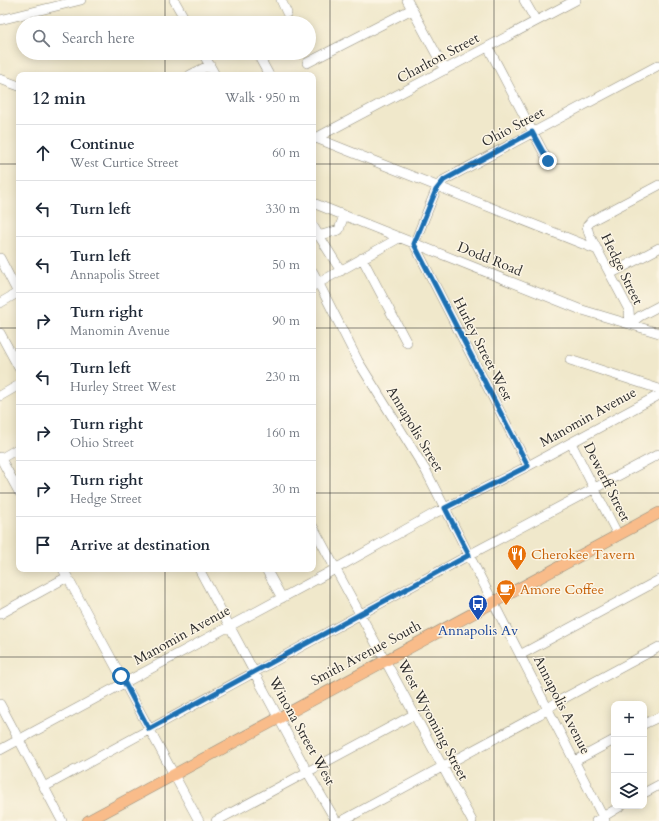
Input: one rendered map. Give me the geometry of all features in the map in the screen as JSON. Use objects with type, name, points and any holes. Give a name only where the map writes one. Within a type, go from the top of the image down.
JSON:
[{"type":"main road","name":"Smith Avenue South","points":[[88,821],[659,513]]},
{"type":"street","points":[[16,16],[82,0]]},
{"type":"street","points":[[174,0],[183,16]]},
{"type":"street","points":[[281,0],[287,13]]},
{"type":"street","points":[[407,0],[445,70]]},
{"type":"street","points":[[524,0],[536,21]]},
{"type":"street","name":"Charlton Street","points":[[316,138],[576,0]]},
{"type":"street","points":[[316,59],[412,9]]},
{"type":"street","points":[[0,20],[16,16]]},
{"type":"street","points":[[488,47],[548,161]]},
{"type":"street","points":[[207,60],[214,72]]},
{"type":"street","points":[[261,60],[267,72]]},
{"type":"street","points":[[308,63],[314,60]]},
{"type":"street","points":[[196,72],[210,65]]},
{"type":"street","name":"Ohio Street","points":[[414,244],[438,187],[444,180],[659,65]]},
{"type":"street","points":[[0,79],[16,85]]},
{"type":"street","points":[[316,139],[598,250]]},
{"type":"street","name":"Hedge Street","points":[[630,324],[629,310],[587,226],[591,221],[659,185]]},
{"type":"street","name":"Dodd Road","points":[[316,204],[578,309],[659,334]]},
{"type":"street","points":[[318,236],[339,230],[344,215]]},
{"type":"street","points":[[316,232],[341,271]]},
{"type":"street","points":[[316,285],[399,238]]},
{"type":"street","name":"Hurley Street West","points":[[414,244],[528,466]]},
{"type":"street","points":[[610,274],[659,248]]},
{"type":"street","points":[[0,258],[16,287]]},
{"type":"street","points":[[362,258],[407,343]]},
{"type":"street","name":"Annapolis Street","points":[[316,285],[358,361],[413,448],[493,602]]},
{"type":"street","points":[[0,303],[16,295]]},
{"type":"street","points":[[630,324],[640,316],[659,306]]},
{"type":"street","points":[[0,333],[16,362]]},
{"type":"street","points":[[570,360],[659,389]]},
{"type":"street","points":[[0,396],[16,387]]},
{"type":"street","name":"Manomin Avenue","points":[[0,750],[336,569],[445,508],[528,466],[659,395]]},
{"type":"street","name":"Dewerff Street","points":[[571,443],[618,535]]},
{"type":"street","points":[[16,450],[0,458],[16,487]]},
{"type":"street","points":[[44,787],[469,555],[659,454]]},
{"type":"street","name":"West Wyoming Street","points":[[316,532],[359,616],[442,766],[469,820]]},
{"type":"street","name":"Winona Street West","points":[[201,572],[308,773],[336,821]]},
{"type":"street","points":[[268,572],[282,598]]},
{"type":"street","points":[[0,614],[65,573],[199,821]]},
{"type":"street","points":[[520,655],[659,580]]},
{"type":"street","name":"Annapolis Avenue","points":[[493,602],[575,761],[601,819]]},
{"type":"street","points":[[342,821],[659,647]]},
{"type":"street","points":[[0,704],[62,821]]},
{"type":"street","points":[[216,821],[308,773],[413,715]]},
{"type":"street","points":[[647,722],[659,716]]},
{"type":"street","points":[[575,761],[611,742]]},
{"type":"street","points":[[647,791],[659,785]]},
{"type":"street","points":[[601,819],[616,809]]},
{"type":"place","name":"Cherokee Tavern","points":[[517,571]]},
{"type":"place","name":"Amore Coffee","points":[[506,606]]},
{"type":"place","name":"Annapolis Av","points":[[478,621]]},
{"type":"route","points":[[121,676],[149,729],[469,555],[445,508],[528,466],[414,244],[436,190],[444,180],[532,132],[548,161]]}]
